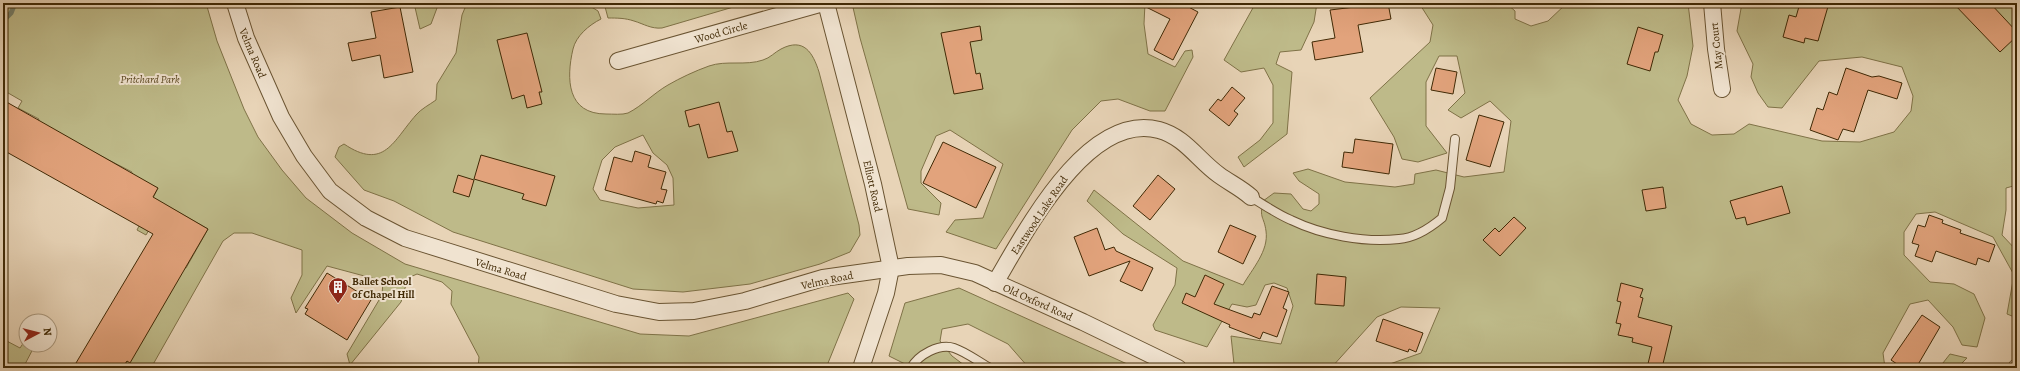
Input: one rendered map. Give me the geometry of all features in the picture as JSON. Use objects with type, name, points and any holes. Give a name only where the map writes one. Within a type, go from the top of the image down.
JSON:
[{"type":"street","name":"Velma Road","points":[[235,3],[246,38],[278,110],[304,156],[330,191],[366,218],[405,238],[616,304],[659,312],[694,311],[745,302],[823,278],[891,268]]},
{"type":"street","name":"Wood Circle","points":[[618,61],[823,3]]},
{"type":"street","name":"Elliott Road","points":[[826,3],[873,184],[891,268],[886,294],[861,368]]},
{"type":"street","name":"May Court","points":[[1712,3],[1716,49],[1722,89]]},
{"type":"street","name":"Eastwood Lake Road","points":[[995,283],[1051,195],[1069,171],[1096,145],[1124,130],[1150,128],[1176,136],[1220,175],[1240,186],[1251,197]]},
{"type":"street","name":"Old Oxford Road","points":[[891,268],[941,265],[975,273],[1083,322],[1178,368]]},
{"type":"lane","points":[[1251,197],[1291,221],[1324,232],[1365,240],[1400,239],[1426,230],[1442,218],[1450,188],[1455,139]]},
{"type":"lane","points":[[911,368],[914,362],[935,349],[953,347],[990,368]]},
{"type":"green space","name":"Pritchard Park","points":[[3,3],[206,3],[217,41],[244,109],[258,137],[282,170],[306,198],[352,233],[405,264],[640,334],[689,336],[848,293],[854,299],[826,368],[478,368],[479,357],[451,304],[452,291],[442,282],[417,274],[408,278],[401,302],[350,365],[347,354],[382,295],[383,281],[327,266],[296,313],[291,298],[302,275],[302,250],[252,233],[234,233],[223,241],[151,368],[123,368],[182,267],[186,268],[208,229],[164,204],[146,235],[137,230],[158,188],[131,176],[132,172],[37,123],[39,119],[18,108],[22,101],[3,90]]},
{"type":"green space","points":[[414,3],[442,3],[437,8],[431,24],[420,29]]},
{"type":"green space","points":[[467,3],[585,3],[598,11],[601,19],[592,24],[580,35],[573,49],[570,83],[572,93],[583,108],[593,112],[606,114],[628,113],[668,85],[709,66],[722,63],[756,62],[766,59],[779,50],[789,46],[802,46],[814,59],[819,72],[859,225],[860,235],[850,252],[820,264],[750,284],[683,292],[633,289],[453,232],[394,201],[364,190],[335,157],[339,147],[344,144],[358,152],[369,155],[378,154],[394,143],[418,113],[436,100],[437,84],[456,53],[462,15]],"holes":[[[643,135],[653,153],[667,165],[673,178],[674,205],[638,208],[600,200],[593,189],[602,160],[615,147]]]},
{"type":"green space","points":[[604,3],[747,3],[658,28],[627,19],[608,18]]},
{"type":"green space","points":[[852,3],[1145,3],[1144,24],[1148,54],[1175,67],[1185,51],[1192,50],[1193,57],[1165,111],[1150,111],[1118,99],[1101,101],[1072,130],[996,249],[946,232],[955,220],[983,218],[1003,164],[950,130],[936,136],[921,171],[921,183],[941,203],[939,215],[908,209],[860,38]]},
{"type":"green space","points":[[1247,3],[1317,3],[1314,22],[1301,50],[1280,52],[1276,64],[1292,72],[1287,134],[1244,167],[1238,157],[1260,140],[1273,123],[1273,85],[1264,68],[1241,72],[1224,60],[1254,6]]},
{"type":"green space","points":[[1419,3],[1506,3],[1515,11],[1515,19],[1531,26],[1548,21],[1567,3],[1688,3],[1693,46],[1687,76],[1678,100],[1691,124],[1712,135],[1734,134],[1749,124],[1822,141],[1860,142],[1894,132],[1911,111],[1913,96],[1902,67],[1862,57],[1819,61],[1782,108],[1768,107],[1758,93],[1751,77],[1753,64],[1737,31],[1742,3],[2017,3],[2017,64],[2014,66],[2017,75],[2017,185],[2006,188],[2006,210],[2002,235],[2017,251],[2017,318],[2007,314],[2014,275],[1993,237],[1935,212],[1916,214],[1904,232],[1904,255],[1930,282],[1954,284],[1974,294],[1985,318],[1977,347],[1962,345],[1953,327],[1928,300],[1910,304],[1883,353],[1885,368],[1385,368],[1387,365],[1421,353],[1440,308],[1401,307],[1377,317],[1331,368],[1244,368],[1234,364],[1231,336],[1281,344],[1293,306],[1287,288],[1274,283],[1265,285],[1256,305],[1247,307],[1232,304],[1207,347],[1155,330],[1153,325],[1175,285],[1177,268],[1123,234],[1087,201],[1094,190],[1183,261],[1243,285],[1259,260],[1265,246],[1266,231],[1262,217],[1263,201],[1274,193],[1291,194],[1303,209],[1311,211],[1319,204],[1319,194],[1299,181],[1293,173],[1308,169],[1345,182],[1395,187],[1414,184],[1415,174],[1436,170],[1464,177],[1504,172],[1511,121],[1490,101],[1461,118],[1448,110],[1465,93],[1457,56],[1439,56],[1426,82],[1426,126],[1447,153],[1418,162],[1402,159],[1394,137],[1370,98],[1430,42],[1433,25]]},
{"type":"green space","points":[[959,288],[1136,368],[1029,368],[1008,344],[968,324],[942,329],[940,341],[952,356],[968,368],[913,368],[889,356],[905,303]]},
{"type":"green space","points":[[3,339],[18,347],[18,353],[31,353],[23,368],[3,368]]},
{"type":"green space","points":[[1950,354],[1967,358],[1957,368],[1939,368]]},
{"type":"building","points":[[1138,3],[1181,3],[1198,12],[1173,60],[1154,50],[1170,19]]},
{"type":"building","points":[[1388,3],[1391,19],[1358,25],[1363,52],[1315,60],[1312,42],[1335,38],[1330,10]]},
{"type":"building","points":[[1800,3],[1829,3],[1818,41],[1805,38],[1804,43],[1783,37],[1789,15],[1796,17]]},
{"type":"building","points":[[1953,3],[1990,3],[2017,32],[2017,36],[2000,52]]},
{"type":"building","points":[[400,7],[413,72],[384,78],[380,55],[352,61],[348,43],[376,38],[371,12]]},
{"type":"building","points":[[980,26],[982,40],[970,42],[976,74],[980,73],[983,89],[954,94],[941,33]]},
{"type":"building","points":[[1638,27],[1663,35],[1658,52],[1655,52],[1650,71],[1627,64]]},
{"type":"building","points":[[527,33],[542,92],[539,92],[542,104],[527,108],[524,95],[512,99],[497,40]]},
{"type":"building","points":[[1436,68],[1457,72],[1453,94],[1431,90]]},
{"type":"building","points":[[1846,68],[1872,77],[1879,76],[1902,83],[1897,99],[1868,90],[1854,132],[1843,129],[1838,140],[1810,130],[1817,108],[1823,110],[1829,92],[1837,95]]},
{"type":"building","points":[[1232,87],[1245,98],[1234,111],[1238,114],[1229,126],[1209,110],[1218,99],[1221,101]]},
{"type":"building","points":[[3,100],[158,188],[153,197],[208,229],[130,363],[127,361],[122,368],[73,368],[153,234],[3,150]]},
{"type":"building","points":[[719,102],[727,132],[732,131],[738,151],[708,158],[699,124],[689,127],[685,111]]},
{"type":"building","points":[[1479,115],[1504,122],[1490,167],[1466,160]]},
{"type":"building","points":[[1355,139],[1393,144],[1389,174],[1342,167],[1344,152],[1353,153]]},
{"type":"building","points":[[943,142],[996,167],[976,208],[923,183]]},
{"type":"building","points":[[635,151],[651,156],[648,167],[666,172],[661,189],[667,190],[663,203],[657,201],[656,204],[605,190],[614,157],[632,162]]},
{"type":"building","points":[[481,155],[555,176],[546,206],[522,199],[524,194],[474,179]]},
{"type":"building","points":[[458,175],[474,180],[469,197],[453,192]]},
{"type":"building","points":[[1158,175],[1175,189],[1150,220],[1133,206]]},
{"type":"building","points":[[1782,186],[1790,213],[1747,225],[1745,217],[1736,219],[1730,201]]},
{"type":"building","points":[[1663,187],[1666,208],[1646,211],[1642,190]]},
{"type":"building","points":[[1929,215],[1943,220],[1942,223],[1961,230],[1960,233],[1995,245],[1989,262],[1978,258],[1976,265],[1936,251],[1932,262],[1915,256],[1919,245],[1912,243],[1918,225],[1925,227]]},
{"type":"building","points":[[1514,217],[1526,228],[1500,256],[1483,240],[1495,228],[1499,232]]},
{"type":"building","points":[[1230,225],[1256,236],[1243,264],[1218,252]]},
{"type":"building","points":[[1097,228],[1105,250],[1114,247],[1116,251],[1153,268],[1142,291],[1120,281],[1130,261],[1089,276],[1074,237]]},
{"type":"building","name":"Ballet School of Chapel Hill","points":[[327,273],[371,300],[347,340],[305,314],[308,309],[305,308]]},
{"type":"building","points":[[1317,274],[1346,277],[1344,306],[1315,304]]},
{"type":"building","points":[[1205,275],[1224,284],[1214,304],[1252,318],[1254,313],[1260,315],[1272,286],[1289,292],[1283,308],[1287,310],[1277,337],[1263,332],[1260,339],[1229,327],[1230,325],[1182,303],[1186,293],[1195,297]]},
{"type":"building","points":[[1621,283],[1643,289],[1640,297],[1643,298],[1638,317],[1672,326],[1662,368],[1647,368],[1652,347],[1632,342],[1633,338],[1618,335],[1621,324],[1616,323],[1621,302],[1617,301]]},
{"type":"building","points":[[1922,315],[1940,327],[1916,368],[1903,368],[1891,360]]},
{"type":"building","points":[[1383,319],[1423,333],[1416,352],[1409,349],[1408,352],[1376,341]]},
{"type":"waterway","points":[[3,21],[11,13],[15,3]]},
{"type":"place","name":"Ballet School of Chapel Hill","points":[[338,304]]}]
